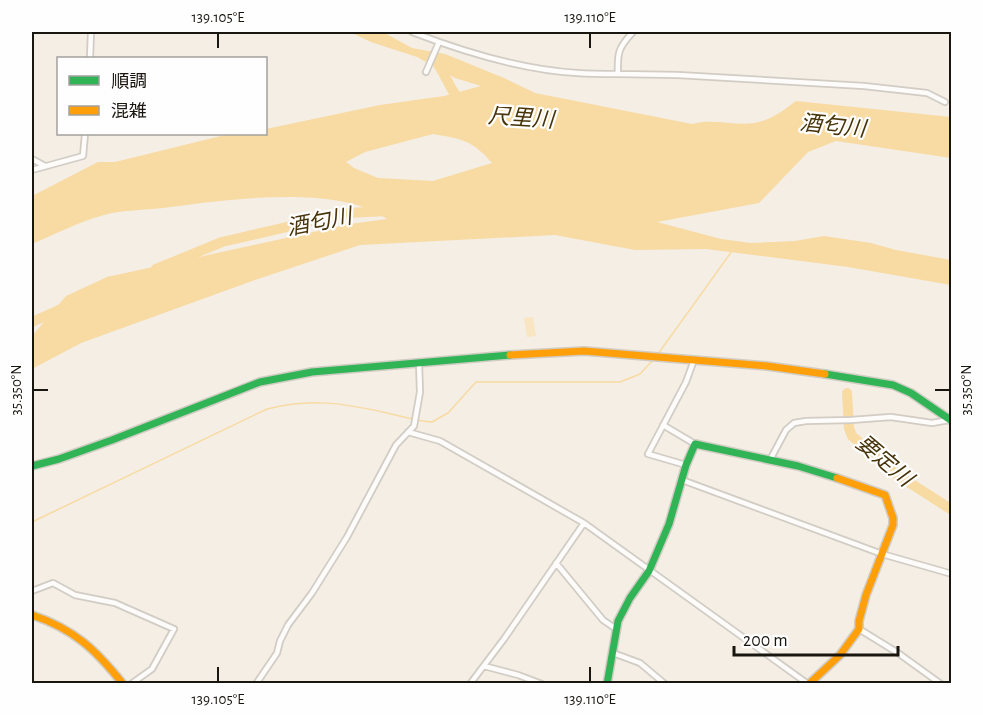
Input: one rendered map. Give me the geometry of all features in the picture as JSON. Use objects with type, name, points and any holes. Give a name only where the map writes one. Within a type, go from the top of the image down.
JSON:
[{"type":"street","points":[[90,57],[91,32]]},
{"type":"street","points":[[412,32],[439,42],[534,68],[577,73],[688,75],[875,87],[927,93],[945,102]]},
{"type":"street","points":[[618,74],[618,52],[633,32]]},
{"type":"street","points":[[426,72],[439,42]]},
{"type":"street","points":[[32,170],[83,156],[85,135]]},
{"type":"street","points":[[32,159],[45,166]]},
{"type":"street","points":[[32,466],[112,440],[260,382],[312,372],[550,352],[584,351],[807,370],[900,386],[950,420]]},
{"type":"street","points":[[686,465],[648,454],[686,382],[694,360]]},
{"type":"street","points":[[256,684],[277,652],[288,625],[312,593],[347,537],[396,446],[414,426],[420,392],[419,363]]},
{"type":"street","points":[[770,460],[786,430],[794,423],[891,417],[932,423],[950,420]]},
{"type":"street","points":[[408,432],[440,441],[584,523],[809,684],[840,655],[858,629],[857,624],[865,596],[893,521],[885,495],[798,466],[695,444],[663,425]]},
{"type":"street","points":[[607,684],[616,629],[622,612],[649,571],[669,524],[686,465],[695,444]]},
{"type":"street","points":[[682,480],[882,555],[951,574]]},
{"type":"street","points":[[470,684],[584,523]]},
{"type":"street","points":[[556,563],[603,620],[616,629]]},
{"type":"street","points":[[32,591],[53,583],[75,595],[115,603],[174,629],[152,669],[131,684]]},
{"type":"street","points":[[32,615],[60,625],[76,635],[108,665],[123,684]]},
{"type":"street","points":[[858,629],[898,653],[940,684]]},
{"type":"street","points":[[613,653],[640,663],[664,684]]},
{"type":"street","points":[[484,666],[542,684]]},
{"type":"shaded area","points":[[533,317],[536,336],[527,337],[524,318]]},
{"type":"water","points":[[355,32],[383,32],[412,48],[445,54],[535,93],[692,124],[760,122],[777,115],[796,101],[951,117],[951,158],[836,141],[808,152],[759,203],[657,222],[721,239],[751,243],[795,241],[824,236],[871,243],[951,260],[951,285],[848,267],[706,249],[635,250],[555,235],[360,245],[81,343],[32,369],[32,336],[66,296],[107,277],[350,224],[387,219],[366,208],[340,201],[279,197],[247,198],[111,213],[32,244],[32,196],[98,162],[115,162],[225,135],[267,135],[267,129],[380,105],[444,96],[481,86],[455,78],[417,57],[354,34]],"holes":[[[433,134],[459,139],[478,149],[492,163],[433,181],[378,178],[346,162],[365,152]]]},
{"type":"waterway","name":"尺里川","points":[[436,61],[462,103]]},
{"type":"waterway","name":"酒匂川","points":[[156,269],[222,242],[347,213],[387,211]]},
{"type":"waterway","points":[[658,354],[732,251]]},
{"type":"waterway","name":"酒匂川","points":[[32,322],[61,309]]},
{"type":"waterway","points":[[32,522],[267,409],[298,404],[327,403],[432,422],[448,413],[476,382],[620,382],[640,374],[653,360]]},
{"type":"waterway","name":"要定川","points":[[847,393],[849,428],[852,436],[896,474],[952,510]]},
{"type":"traffic: fast","points":[[32,466],[112,440],[260,382],[312,372],[510,355]]},
{"type":"traffic: fast","points":[[825,374],[893,385],[911,393],[952,421]]},
{"type":"traffic: fast","points":[[607,684],[618,621],[630,598],[649,571],[669,524],[686,465],[695,444],[798,466],[837,478]]},
{"type":"traffic: slow","points":[[510,355],[584,351],[767,366],[825,374]]},
{"type":"traffic: slow","points":[[809,684],[840,655],[859,629],[866,595],[893,525],[893,518],[885,495],[837,478]]},
{"type":"traffic: slow","points":[[32,615],[60,627],[83,642],[123,684]]}]
